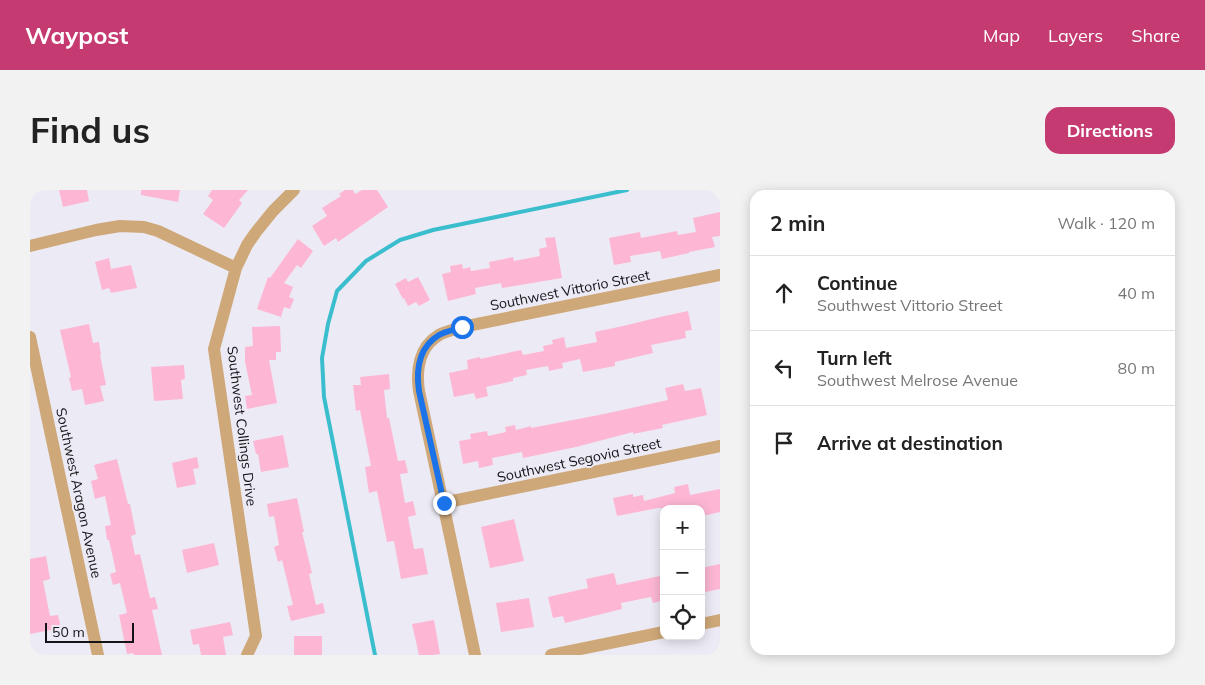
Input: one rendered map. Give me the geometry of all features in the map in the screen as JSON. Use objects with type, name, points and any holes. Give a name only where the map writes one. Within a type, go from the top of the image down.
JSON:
[{"type":"street","name":"Southwest Collings Drive","points":[[247,655],[256,636],[214,349],[236,268],[247,245],[273,211],[294,190]]},
{"type":"street","points":[[30,246],[96,230],[120,226],[144,227],[158,231],[236,268]]},
{"type":"street","name":"Southwest Vittorio Street","points":[[444,503],[417,379],[419,360],[426,348],[438,336],[462,327],[720,275]]},
{"type":"street","name":"Southwest Aragon Avenue","points":[[30,337],[98,655]]},
{"type":"street","name":"Southwest Segovia Street","points":[[444,503],[720,446]]},
{"type":"street","points":[[444,503],[474,655]]},
{"type":"street","points":[[705,623],[720,620]]},
{"type":"street","points":[[551,655],[660,633]]},
{"type":"building","points":[[59,190],[87,190],[89,201],[63,207]]},
{"type":"building","points":[[141,190],[180,190],[178,202],[141,195]]},
{"type":"building","points":[[212,190],[248,190],[239,200],[242,203],[224,228],[203,214],[213,200],[208,196]]},
{"type":"building","points":[[345,190],[353,190],[355,194],[362,190],[377,190],[388,207],[338,242],[336,238],[324,246],[312,226],[327,216],[322,208],[341,196],[339,194]]},
{"type":"building","points":[[720,212],[720,236],[712,237],[715,247],[662,259],[660,251],[630,256],[631,262],[614,265],[609,238],[640,232],[641,238],[677,231],[678,235],[696,232],[693,218]]},
{"type":"building","points":[[555,237],[562,278],[502,288],[501,283],[475,288],[476,294],[448,301],[442,274],[451,272],[450,266],[462,264],[463,269],[470,267],[471,271],[490,268],[489,262],[513,257],[514,261],[540,256],[539,249],[547,247],[545,238]]},
{"type":"building","points":[[298,239],[313,251],[301,268],[297,265],[284,283],[293,287],[289,297],[294,299],[290,309],[284,307],[281,317],[257,309],[268,277],[270,278]]},
{"type":"building","points":[[109,258],[111,269],[131,265],[137,288],[111,293],[109,288],[102,290],[95,262]]},
{"type":"building","points":[[418,277],[430,300],[419,306],[416,302],[408,306],[395,284],[406,278],[408,282]]},
{"type":"building","points":[[688,311],[692,330],[685,331],[686,338],[651,345],[653,353],[615,362],[615,366],[583,372],[580,359],[562,363],[563,368],[549,371],[548,366],[526,370],[527,375],[513,378],[513,381],[486,387],[488,396],[476,399],[474,393],[454,397],[449,373],[468,369],[467,360],[521,350],[523,355],[544,351],[543,346],[553,344],[552,340],[564,337],[566,348],[597,342],[595,332]]},
{"type":"building","points":[[89,324],[93,343],[99,342],[106,385],[100,386],[104,401],[85,405],[82,389],[72,391],[69,378],[71,377],[60,330]]},
{"type":"building","points":[[280,326],[281,352],[276,352],[276,360],[269,360],[277,403],[247,409],[245,396],[252,395],[245,362],[245,347],[253,346],[252,327]]},
{"type":"building","points":[[184,365],[185,379],[181,380],[183,399],[154,401],[151,367]]},
{"type":"building","points":[[389,374],[390,389],[384,390],[387,418],[389,418],[398,461],[405,460],[408,473],[400,474],[405,503],[413,501],[416,515],[408,517],[414,549],[423,548],[428,574],[401,579],[394,541],[387,542],[377,491],[369,493],[365,467],[371,466],[360,410],[356,411],[353,385],[361,385],[360,377]]},
{"type":"building","points":[[683,384],[685,391],[701,388],[707,415],[662,425],[663,428],[633,434],[633,432],[523,458],[522,452],[492,458],[493,465],[479,468],[478,461],[463,464],[459,441],[471,439],[470,434],[487,431],[488,436],[506,432],[505,427],[515,425],[516,430],[531,426],[531,428],[668,400],[665,388]]},
{"type":"building","points":[[283,435],[289,467],[261,472],[258,454],[256,454],[253,441]]},
{"type":"building","points":[[197,457],[199,468],[193,469],[196,484],[177,488],[172,463]]},
{"type":"building","points":[[117,459],[128,504],[130,504],[136,534],[131,536],[135,555],[140,554],[150,598],[155,597],[158,609],[152,610],[162,655],[127,654],[119,615],[127,613],[120,583],[113,585],[110,574],[116,572],[109,540],[107,540],[105,526],[111,525],[105,496],[95,499],[91,481],[98,479],[94,465]]},
{"type":"building","points":[[688,484],[690,495],[720,489],[720,512],[705,516],[705,505],[660,505],[660,508],[617,516],[613,498],[633,494],[633,497],[643,495],[644,501],[675,493],[674,487]]},
{"type":"building","points":[[297,498],[304,532],[302,532],[312,573],[309,574],[316,605],[323,603],[325,613],[291,621],[287,606],[293,605],[282,560],[278,562],[274,547],[279,545],[274,516],[269,517],[267,504]]},
{"type":"building","points":[[514,519],[524,561],[490,568],[481,527]]},
{"type":"building","points":[[214,543],[219,565],[187,573],[182,550]]},
{"type":"building","points":[[46,556],[50,579],[43,581],[50,616],[58,615],[61,628],[30,634],[30,559]]},
{"type":"building","points":[[720,564],[720,589],[705,592],[705,567]]},
{"type":"building","points":[[614,573],[617,585],[660,576],[660,601],[653,603],[651,597],[621,603],[622,609],[565,623],[563,616],[553,618],[548,597],[588,588],[586,579]]},
{"type":"building","points":[[529,598],[534,627],[501,632],[496,603]]},
{"type":"building","points":[[434,620],[440,654],[419,655],[412,624]]},
{"type":"building","points":[[230,622],[233,635],[223,637],[226,655],[201,655],[199,644],[193,645],[190,630]]},
{"type":"building","points":[[294,636],[322,636],[322,655],[294,655]]},
{"type":"waterway","points":[[375,655],[324,397],[322,358],[328,324],[337,291],[366,261],[400,240],[433,230],[627,190]]},
{"type":"route","points":[[444,503],[419,391],[418,369],[419,360],[430,343],[438,336],[462,327]]}]
